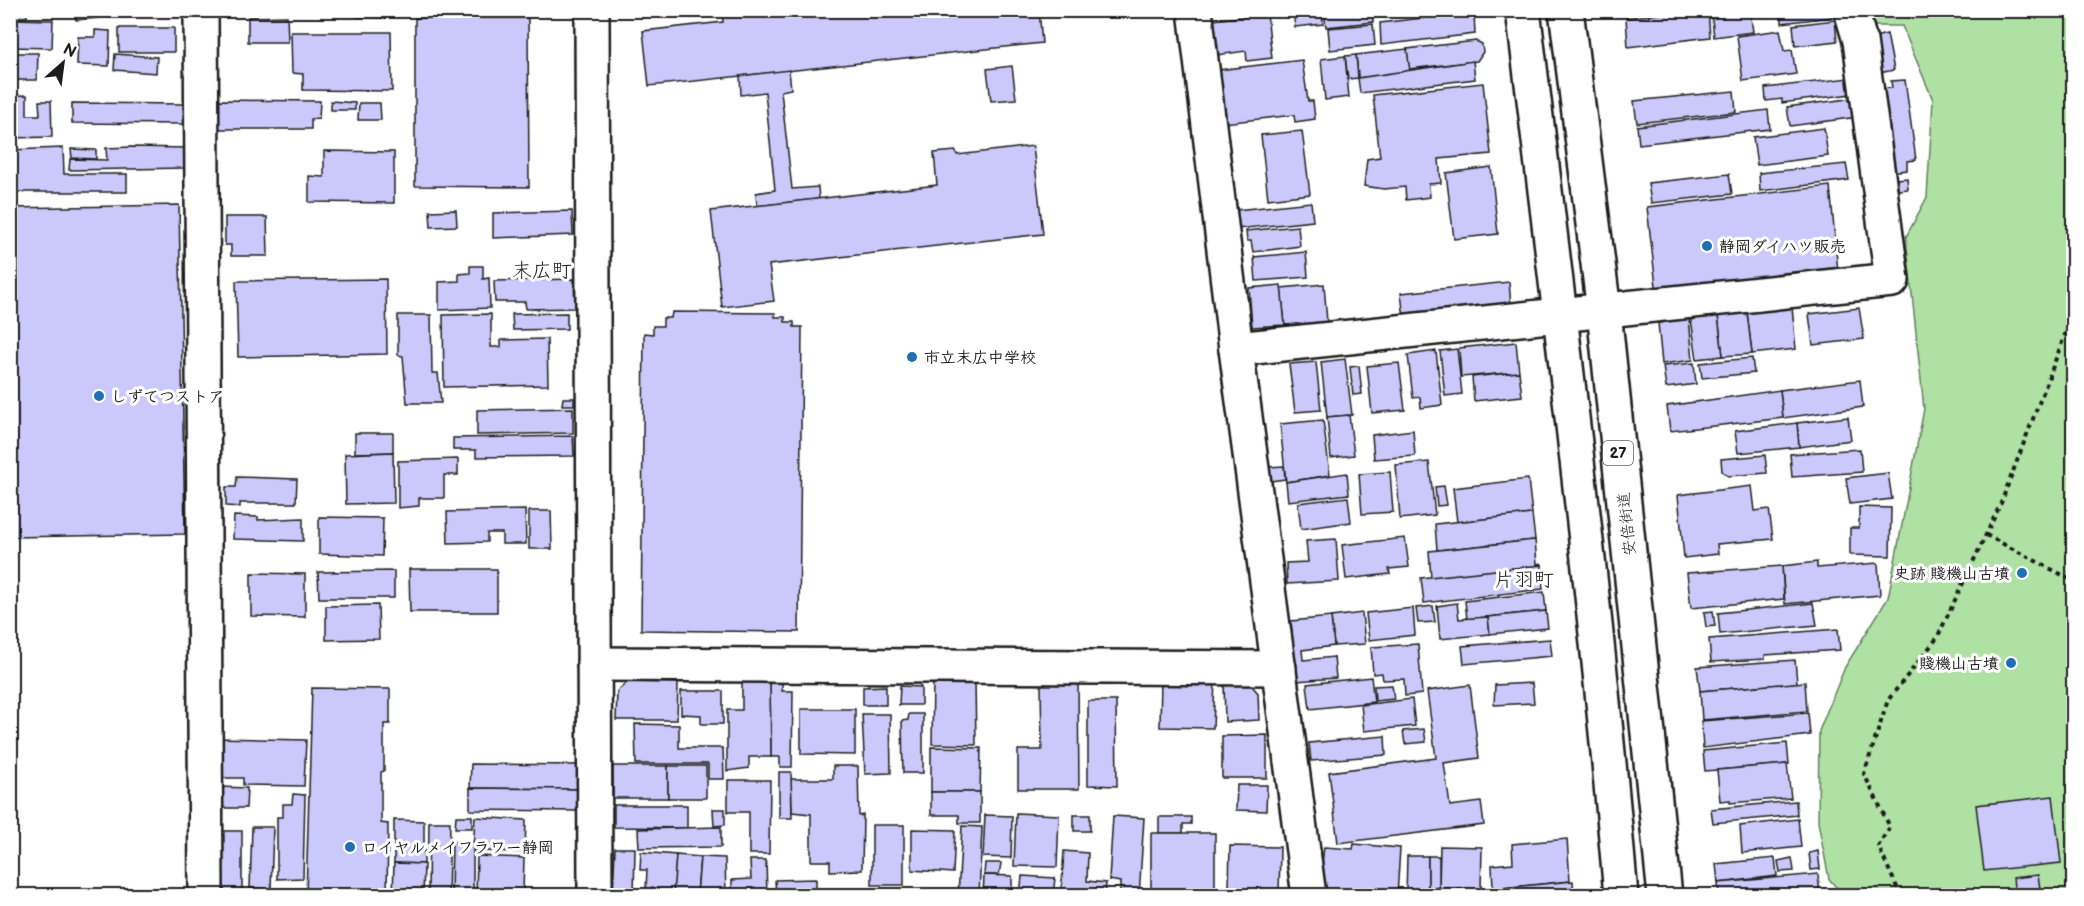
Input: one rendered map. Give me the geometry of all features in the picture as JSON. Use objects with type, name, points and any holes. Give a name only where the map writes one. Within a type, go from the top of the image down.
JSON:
[{"type":"street","points":[[201,10],[206,896]]},
{"type":"street","points":[[591,10],[595,896]]},
{"type":"street","points":[[1195,10],[1236,350],[1309,896]]},
{"type":"street","points":[[1523,10],[1561,315],[1607,737],[1621,896]]},
{"type":"street","name":"安倍街道","points":[[1566,10],[1604,311],[1665,896]]},
{"type":"street","points":[[1236,350],[1892,280],[1860,41],[1851,10]]},
{"type":"street","points":[[594,664],[1278,668]]},
{"type":"path","points":[[1901,896],[1878,846],[1890,827],[1864,774],[1888,700],[1937,638],[2001,504],[2073,311]]},
{"type":"path","points":[[1986,535],[2073,581]]},
{"type":"green space","points":[[1866,11],[2073,11],[2073,895],[1843,895],[1829,879],[1818,822],[1819,731],[1845,667],[1888,598],[1924,409],[1906,237],[1927,197],[1933,100],[1902,26],[1872,26]]},
{"type":"building","points":[[10,10],[27,10],[27,17],[10,17]]},
{"type":"building","points":[[75,10],[96,10],[97,18],[76,20]]},
{"type":"building","points":[[356,10],[384,10],[384,18],[356,17]]},
{"type":"building","points":[[722,10],[1039,10],[1042,43],[649,86],[643,31],[723,22]]},
{"type":"building","points":[[1293,10],[1322,10],[1323,24],[1295,27]]},
{"type":"building","points":[[1324,10],[1372,10],[1373,22],[1326,27]]},
{"type":"building","points":[[1397,10],[1438,10],[1397,16]]},
{"type":"building","points":[[1621,10],[1671,10],[1621,16]]},
{"type":"building","points":[[1708,10],[1710,37],[1628,47],[1626,18]]},
{"type":"building","points":[[1711,10],[1750,10],[1753,32],[1714,37]]},
{"type":"building","points":[[1775,10],[1831,10],[1832,17],[1782,23],[1782,15],[1775,16]]},
{"type":"building","points":[[1474,12],[1475,34],[1381,45],[1380,23]]},
{"type":"building","points":[[1267,14],[1272,58],[1247,61],[1246,51],[1217,55],[1213,20]]},
{"type":"building","points":[[287,16],[288,42],[248,42],[248,17]]},
{"type":"building","points":[[415,18],[528,18],[529,187],[415,186]]},
{"type":"building","points":[[10,19],[53,20],[52,48],[10,47]]},
{"type":"building","points":[[1835,20],[1837,41],[1795,46],[1793,25]]},
{"type":"building","points":[[1373,24],[1375,45],[1330,50],[1328,28]]},
{"type":"building","points":[[119,28],[174,28],[174,52],[119,52]]},
{"type":"building","points":[[95,30],[110,31],[109,66],[77,65],[78,37],[95,37]]},
{"type":"building","points":[[1780,30],[1784,51],[1792,50],[1796,74],[1743,81],[1737,36]]},
{"type":"building","points":[[291,32],[391,32],[392,91],[303,90],[303,74],[292,73]]},
{"type":"building","points":[[1887,34],[1894,70],[1879,73],[1871,38]]},
{"type":"building","points":[[1476,41],[1482,44],[1483,52],[1477,61],[1409,69],[1407,49]]},
{"type":"building","points":[[1407,49],[1410,72],[1358,78],[1356,55]]},
{"type":"building","points":[[10,53],[38,53],[37,80],[10,80]]},
{"type":"building","points":[[115,54],[157,57],[156,73],[114,70]]},
{"type":"building","points":[[1356,55],[1358,78],[1348,79],[1345,56]]},
{"type":"building","points":[[1345,56],[1349,97],[1325,100],[1321,59]]},
{"type":"building","points":[[1302,60],[1308,101],[1313,101],[1315,119],[1295,122],[1294,115],[1224,123],[1218,70]]},
{"type":"building","points":[[1473,61],[1475,79],[1360,93],[1358,78]]},
{"type":"building","points":[[1012,66],[1016,99],[991,101],[987,69]]},
{"type":"building","points":[[789,70],[791,89],[781,91],[792,189],[818,187],[819,199],[757,206],[756,193],[775,190],[765,92],[741,95],[740,76]]},
{"type":"building","points":[[1849,78],[1851,94],[1782,103],[1782,99],[1766,101],[1765,88]]},
{"type":"building","points":[[1905,80],[1916,160],[1907,161],[1907,170],[1890,172],[1879,89],[1892,88],[1891,81]]},
{"type":"building","points":[[1483,83],[1491,154],[1439,159],[1441,183],[1429,184],[1430,197],[1406,200],[1405,187],[1384,189],[1364,186],[1367,159],[1380,157],[1373,95]]},
{"type":"building","points":[[1734,91],[1736,112],[1637,123],[1634,101]]},
{"type":"building","points":[[27,95],[27,115],[40,115],[39,101],[51,101],[52,137],[10,138],[10,96]]},
{"type":"building","points":[[1855,98],[1858,117],[1790,126],[1787,107]]},
{"type":"building","points":[[215,100],[320,101],[319,118],[311,119],[311,129],[214,129]]},
{"type":"building","points":[[331,101],[355,103],[355,110],[331,110]]},
{"type":"building","points":[[72,103],[186,104],[185,124],[72,123]]},
{"type":"building","points":[[359,103],[380,103],[381,120],[358,120]]},
{"type":"building","points":[[1768,110],[1770,129],[1639,144],[1637,126]]},
{"type":"building","points":[[1824,128],[1828,156],[1757,165],[1753,137]]},
{"type":"building","points":[[1302,131],[1310,194],[1268,199],[1261,135]]},
{"type":"building","points":[[1033,146],[1043,234],[769,265],[774,301],[722,307],[711,211],[937,185],[934,153],[956,151],[957,155]]},
{"type":"building","points":[[63,148],[64,174],[127,174],[127,192],[10,192],[10,150]]},
{"type":"building","points":[[106,148],[185,148],[185,168],[69,170],[70,159],[107,160]]},
{"type":"building","points":[[71,149],[96,150],[96,159],[72,158]]},
{"type":"building","points":[[324,151],[394,152],[394,203],[309,202],[309,176],[324,177]]},
{"type":"building","points":[[1846,164],[1849,180],[1760,191],[1759,173]]},
{"type":"building","points":[[1491,167],[1498,234],[1454,239],[1446,173]]},
{"type":"building","points":[[1729,174],[1732,194],[1651,203],[1648,183]]},
{"type":"building","points":[[1907,178],[1908,189],[1898,190],[1897,179]]},
{"type":"building","points":[[1830,186],[1838,272],[1657,295],[1647,207]]},
{"type":"building","points":[[1311,202],[1313,221],[1237,229],[1236,210]]},
{"type":"building","points":[[179,205],[185,534],[12,537],[10,208]]},
{"type":"building","points":[[456,210],[457,226],[431,227],[430,211]]},
{"type":"building","points":[[572,211],[573,235],[493,238],[493,213]]},
{"type":"building","points":[[225,217],[267,217],[268,256],[231,256],[231,245],[225,245]]},
{"type":"building","points":[[1298,226],[1300,246],[1253,252],[1251,241],[1247,241],[1246,231]]},
{"type":"building","points":[[1306,252],[1308,277],[1256,281],[1254,257]]},
{"type":"building","points":[[470,266],[483,266],[483,279],[489,278],[490,308],[439,310],[439,282],[459,281],[459,274],[470,273]]},
{"type":"building","points":[[386,279],[387,354],[238,357],[236,281]]},
{"type":"building","points":[[574,279],[575,308],[526,309],[525,302],[495,302],[494,281]]},
{"type":"building","points":[[1509,282],[1511,306],[1404,318],[1401,293]]},
{"type":"building","points":[[1324,284],[1327,322],[1285,325],[1281,288]]},
{"type":"building","points":[[1281,285],[1285,325],[1252,327],[1249,288]]},
{"type":"building","points":[[1792,307],[1796,349],[1752,354],[1747,312]]},
{"type":"building","points":[[1859,308],[1864,339],[1813,345],[1809,314]]},
{"type":"building","points":[[672,312],[775,313],[775,317],[785,317],[785,322],[794,322],[794,327],[802,327],[799,632],[641,630],[644,333],[653,334],[653,326],[663,326],[663,318],[671,318]]},
{"type":"building","points":[[1747,312],[1752,354],[1723,356],[1718,316]]},
{"type":"building","points":[[567,313],[567,329],[513,330],[512,314]]},
{"type":"building","points":[[491,314],[491,347],[501,347],[501,340],[547,339],[548,385],[444,387],[443,315]]},
{"type":"building","points":[[398,315],[431,315],[432,373],[438,373],[441,403],[407,403],[403,356],[398,355]]},
{"type":"building","points":[[1718,316],[1723,356],[1697,359],[1691,319]]},
{"type":"building","points":[[1689,319],[1693,360],[1662,364],[1658,323]]},
{"type":"building","points":[[1516,342],[1519,372],[1461,377],[1459,348]]},
{"type":"building","points":[[1457,349],[1462,394],[1445,396],[1440,351]]},
{"type":"building","points":[[1436,351],[1442,405],[1421,408],[1420,397],[1413,398],[1408,355]]},
{"type":"building","points":[[1752,358],[1754,373],[1702,378],[1700,363]]},
{"type":"building","points":[[1345,359],[1352,415],[1327,417],[1321,362]]},
{"type":"building","points":[[1316,362],[1321,410],[1295,412],[1289,364]]},
{"type":"building","points":[[1399,363],[1405,410],[1372,413],[1367,366]]},
{"type":"building","points":[[1694,363],[1696,384],[1666,388],[1663,366]]},
{"type":"building","points":[[1359,366],[1362,394],[1353,395],[1350,367]]},
{"type":"building","points":[[1519,372],[1522,396],[1474,401],[1472,377]]},
{"type":"building","points":[[1860,380],[1863,407],[1783,418],[1780,390]]},
{"type":"building","points":[[1780,390],[1783,418],[1670,431],[1667,406]]},
{"type":"building","points":[[563,398],[574,398],[574,405],[562,405]]},
{"type":"building","points":[[573,408],[573,433],[477,435],[477,410]]},
{"type":"building","points":[[1349,415],[1354,455],[1331,458],[1327,417]]},
{"type":"building","points":[[1848,417],[1851,440],[1799,447],[1797,423]]},
{"type":"building","points":[[1323,420],[1330,475],[1286,482],[1280,424]]},
{"type":"building","points":[[1797,423],[1799,447],[1738,453],[1735,431]]},
{"type":"building","points":[[1413,430],[1415,456],[1374,459],[1372,435]]},
{"type":"building","points":[[355,433],[393,433],[393,452],[355,453]]},
{"type":"building","points":[[573,436],[574,456],[476,457],[476,450],[453,450],[453,438]]},
{"type":"building","points":[[1860,449],[1862,472],[1792,477],[1790,454]]},
{"type":"building","points":[[393,452],[394,503],[346,504],[345,454]]},
{"type":"building","points":[[1765,455],[1767,473],[1728,476],[1722,471],[1721,459]]},
{"type":"building","points":[[458,459],[458,475],[444,475],[444,498],[419,498],[419,506],[398,508],[398,461]]},
{"type":"building","points":[[1429,462],[1435,515],[1400,519],[1396,465]]},
{"type":"building","points":[[1284,466],[1285,479],[1271,481],[1269,467]]},
{"type":"building","points":[[1390,472],[1393,512],[1362,514],[1359,474]]},
{"type":"building","points":[[1347,473],[1349,494],[1288,501],[1286,482]]},
{"type":"building","points":[[1888,473],[1892,499],[1850,504],[1846,478]]},
{"type":"building","points":[[237,477],[297,479],[296,503],[240,503],[240,507],[226,506],[226,487],[236,487]]},
{"type":"building","points":[[1528,479],[1532,514],[1457,522],[1453,488]]},
{"type":"building","points":[[1444,486],[1447,505],[1437,506],[1435,487]]},
{"type":"building","points":[[1752,486],[1755,511],[1769,509],[1773,539],[1717,544],[1718,554],[1684,558],[1678,495]]},
{"type":"building","points":[[1348,497],[1351,522],[1301,529],[1298,503]]},
{"type":"building","points":[[1859,507],[1891,508],[1890,556],[1850,555],[1850,528],[1859,528]]},
{"type":"building","points":[[525,510],[526,544],[502,544],[502,533],[487,533],[487,542],[448,543],[447,512]]},
{"type":"building","points":[[529,511],[551,511],[552,549],[529,549]]},
{"type":"building","points":[[1532,514],[1535,540],[1437,550],[1435,524]]},
{"type":"building","points":[[234,516],[258,517],[258,520],[303,518],[303,541],[233,539]]},
{"type":"building","points":[[319,517],[383,518],[382,556],[319,554]]},
{"type":"building","points":[[1405,538],[1409,567],[1389,569],[1390,574],[1346,579],[1342,545]]},
{"type":"building","points":[[1336,539],[1339,581],[1287,584],[1286,563],[1308,562],[1306,541]]},
{"type":"building","points":[[1535,540],[1537,564],[1542,565],[1431,578],[1429,551]]},
{"type":"building","points":[[1817,562],[1817,568],[1878,563],[1880,595],[1785,604],[1782,566]]},
{"type":"building","points":[[1542,565],[1543,589],[1424,603],[1421,578]]},
{"type":"building","points":[[1782,566],[1784,599],[1691,608],[1687,573]]},
{"type":"building","points":[[409,569],[497,569],[497,612],[410,612]]},
{"type":"building","points":[[394,571],[394,598],[319,598],[318,572]]},
{"type":"building","points":[[251,573],[305,574],[305,617],[251,616]]},
{"type":"building","points":[[1544,592],[1546,611],[1467,619],[1465,601]]},
{"type":"building","points":[[1457,603],[1459,619],[1488,617],[1490,634],[1440,639],[1437,606]]},
{"type":"building","points":[[1813,603],[1817,625],[1720,634],[1718,613]]},
{"type":"building","points":[[378,605],[379,639],[326,640],[326,606]]},
{"type":"building","points":[[1433,606],[1435,622],[1418,623],[1416,608]]},
{"type":"building","points":[[1413,608],[1415,635],[1369,640],[1366,613]]},
{"type":"building","points":[[1546,611],[1548,628],[1490,634],[1488,617]]},
{"type":"building","points":[[1713,611],[1715,626],[1706,627],[1704,612]]},
{"type":"building","points":[[1362,613],[1365,644],[1334,646],[1331,617]]},
{"type":"building","points":[[1331,617],[1334,646],[1302,650],[1303,660],[1334,657],[1336,678],[1296,681],[1291,621]]},
{"type":"building","points":[[1838,629],[1840,650],[1765,655],[1765,659],[1711,662],[1709,639]]},
{"type":"building","points":[[1550,639],[1552,656],[1464,664],[1462,646]]},
{"type":"building","points":[[1418,644],[1422,694],[1405,696],[1404,679],[1383,680],[1382,673],[1373,674],[1371,647]]},
{"type":"building","points":[[1795,660],[1797,683],[1700,691],[1697,667]]},
{"type":"building","points":[[1371,677],[1374,702],[1310,709],[1307,684]]},
{"type":"building","points":[[1161,679],[1215,681],[1213,728],[1160,727]]},
{"type":"building","points":[[782,681],[782,691],[793,691],[792,767],[780,767],[780,757],[771,757],[770,682]]},
{"type":"building","points":[[933,681],[975,681],[976,745],[932,744]]},
{"type":"building","points":[[1224,681],[1248,681],[1258,693],[1259,720],[1225,722]]},
{"type":"building","points":[[628,682],[678,683],[677,720],[616,720],[617,691]]},
{"type":"building","points":[[742,682],[770,682],[771,757],[749,757],[749,768],[727,771],[727,710],[742,710]]},
{"type":"building","points":[[1078,682],[1079,789],[1018,789],[1018,750],[1042,750],[1041,683]]},
{"type":"building","points":[[1805,682],[1807,711],[1702,720],[1700,691]]},
{"type":"building","points":[[1532,683],[1534,703],[1494,705],[1495,685]]},
{"type":"building","points":[[1392,685],[1394,699],[1375,701],[1374,686]]},
{"type":"building","points":[[1470,685],[1479,758],[1444,763],[1450,806],[1481,802],[1484,825],[1338,843],[1329,772],[1436,758],[1427,691]]},
{"type":"building","points":[[886,686],[886,705],[863,705],[863,687]]},
{"type":"building","points":[[900,686],[921,687],[921,705],[899,705]]},
{"type":"building","points":[[312,688],[390,689],[390,724],[384,724],[384,771],[381,772],[381,823],[388,824],[387,896],[306,896]]},
{"type":"building","points":[[681,691],[723,691],[723,724],[701,724],[701,715],[681,714]]},
{"type":"building","points":[[1412,699],[1415,726],[1364,731],[1361,705]]},
{"type":"building","points":[[1088,701],[1116,701],[1117,786],[1088,785]]},
{"type":"building","points":[[801,709],[855,709],[855,755],[801,754]]},
{"type":"building","points":[[1808,713],[1810,735],[1703,748],[1701,721]]},
{"type":"building","points":[[862,714],[890,714],[891,773],[865,774]]},
{"type":"building","points":[[909,714],[923,714],[923,773],[903,773],[902,721],[908,720]]},
{"type":"building","points":[[635,724],[679,725],[679,748],[723,748],[724,779],[708,779],[708,764],[636,764]]},
{"type":"building","points":[[1424,729],[1426,742],[1405,744],[1403,731]]},
{"type":"building","points":[[1267,735],[1267,778],[1222,778],[1222,736]]},
{"type":"building","points":[[1385,736],[1386,755],[1311,761],[1309,743]]},
{"type":"building","points":[[216,738],[306,740],[304,786],[243,785],[243,778],[217,778]]},
{"type":"building","points":[[1787,743],[1789,764],[1705,771],[1703,751]]},
{"type":"building","points":[[931,747],[981,748],[980,792],[931,792]]},
{"type":"building","points":[[471,764],[578,765],[577,789],[470,788]]},
{"type":"building","points":[[1787,764],[1791,798],[1730,803],[1730,800],[1720,801],[1717,770]]},
{"type":"building","points":[[613,766],[668,766],[668,798],[613,798]]},
{"type":"building","points":[[668,766],[706,766],[706,798],[668,798]]},
{"type":"building","points":[[833,766],[858,766],[859,816],[863,815],[862,870],[830,871],[830,861],[811,861],[811,814],[792,812],[791,779],[833,779]]},
{"type":"building","points":[[779,772],[791,772],[792,818],[779,818]]},
{"type":"building","points":[[728,780],[770,780],[769,854],[749,854],[749,812],[728,812]]},
{"type":"building","points":[[1237,785],[1267,785],[1266,811],[1236,810]]},
{"type":"building","points":[[220,787],[247,788],[246,808],[220,808]]},
{"type":"building","points":[[470,788],[577,789],[577,811],[470,810]]},
{"type":"building","points":[[931,792],[980,792],[980,823],[959,823],[959,815],[931,815]]},
{"type":"building","points":[[293,794],[305,795],[303,878],[277,879],[277,817],[283,817],[283,804],[292,804]]},
{"type":"building","points":[[2053,796],[2061,863],[1984,871],[1976,805]]},
{"type":"building","points":[[1796,801],[1797,815],[1713,823],[1711,809]]},
{"type":"building","points":[[614,805],[687,805],[687,828],[614,827]]},
{"type":"building","points":[[713,809],[725,809],[725,825],[714,826]]},
{"type":"building","points":[[1016,813],[1059,815],[1057,867],[1014,866]]},
{"type":"building","points":[[985,815],[1012,816],[1011,858],[983,857]]},
{"type":"building","points":[[1074,815],[1090,815],[1090,831],[1074,831]]},
{"type":"building","points":[[456,816],[472,816],[472,828],[455,828]]},
{"type":"building","points":[[1113,816],[1144,818],[1139,896],[1120,896],[1120,882],[1109,880]]},
{"type":"building","points":[[475,817],[526,820],[525,852],[473,851]]},
{"type":"building","points":[[1159,817],[1191,817],[1191,824],[1183,824],[1183,833],[1159,833]]},
{"type":"building","points":[[1798,819],[1801,847],[1742,853],[1740,826]]},
{"type":"building","points":[[394,820],[424,821],[424,864],[394,863]]},
{"type":"building","points":[[429,822],[450,822],[448,896],[428,896]]},
{"type":"building","points":[[872,825],[904,825],[904,885],[872,885]]},
{"type":"building","points":[[962,826],[982,827],[979,896],[958,896]]},
{"type":"building","points":[[252,827],[273,827],[271,889],[250,888]]},
{"type":"building","points":[[721,827],[721,847],[639,848],[638,829]]},
{"type":"building","points":[[912,829],[955,830],[953,873],[912,870]]},
{"type":"building","points":[[218,831],[242,831],[242,896],[217,896]]},
{"type":"building","points":[[1151,833],[1215,833],[1215,893],[1151,896]]},
{"type":"building","points":[[1567,839],[1570,881],[1493,889],[1492,865],[1513,863],[1512,844]]},
{"type":"building","points":[[452,842],[473,842],[473,896],[451,896]]},
{"type":"building","points":[[1354,844],[1400,848],[1397,896],[1319,889],[1324,847],[1353,849]]},
{"type":"building","points":[[1230,846],[1280,847],[1279,896],[1238,896],[1238,887],[1229,887]]},
{"type":"building","points":[[1440,846],[1482,847],[1481,889],[1439,888]]},
{"type":"building","points":[[615,848],[635,848],[634,896],[613,896]]},
{"type":"building","points":[[1064,851],[1088,853],[1087,881],[1106,883],[1105,896],[1061,896]]},
{"type":"building","points":[[1818,851],[1820,869],[1811,870],[1809,853]]},
{"type":"building","points":[[641,852],[676,855],[674,892],[646,889],[647,870],[640,870]]},
{"type":"building","points":[[676,855],[700,857],[697,896],[673,896]]},
{"type":"building","points":[[477,856],[524,858],[523,892],[476,896]]},
{"type":"building","points":[[1407,856],[1428,856],[1428,896],[1406,896]]},
{"type":"building","points":[[1428,856],[1439,856],[1439,888],[1428,888]]},
{"type":"building","points":[[700,857],[725,858],[726,896],[697,896]]},
{"type":"building","points":[[1775,858],[1777,876],[1718,883],[1716,864]]},
{"type":"building","points":[[1792,858],[1794,871],[1780,872],[1778,861]]},
{"type":"building","points":[[750,860],[766,860],[767,896],[732,896],[732,880],[751,879]]},
{"type":"building","points":[[394,863],[424,864],[423,896],[393,896]]},
{"type":"building","points":[[985,863],[1001,863],[999,875],[984,875]]},
{"type":"building","points":[[1818,874],[1820,896],[1719,896],[1718,883]]},
{"type":"building","points":[[984,875],[1012,876],[1012,896],[983,896]]},
{"type":"building","points":[[2038,875],[2041,896],[2015,896],[2013,878]]},
{"type":"building","points":[[1022,876],[1055,878],[1053,896],[1020,896]]},
{"type":"building","points":[[816,879],[816,896],[776,896],[775,880]]},
{"type":"building","points":[[1573,881],[1574,896],[1493,896],[1493,889]]},
{"type":"building","points":[[646,889],[674,892],[673,896],[646,896]]},
{"type":"building","points":[[527,892],[527,896],[506,896],[506,893]]},
{"type":"building","points":[[1490,892],[1490,896],[1432,896],[1432,893]]},
{"type":"place","name":"静岡ダイハツ販売","points":[[1707,246]]},
{"type":"place","name":"市立末広中学校","points":[[912,357]]},
{"type":"place","name":"しずてつストア","points":[[99,396]]},
{"type":"place","name":"史跡 賤機山古墳","points":[[2022,573]]},
{"type":"place","name":"賤機山古墳","points":[[2011,663]]},
{"type":"place","name":"ロイヤルメイフラワー静岡","points":[[350,847]]},
{"type":"district","name":"末広町","points":[[542,270]]},
{"type":"district","name":"片羽町","points":[[1524,579]]}]
